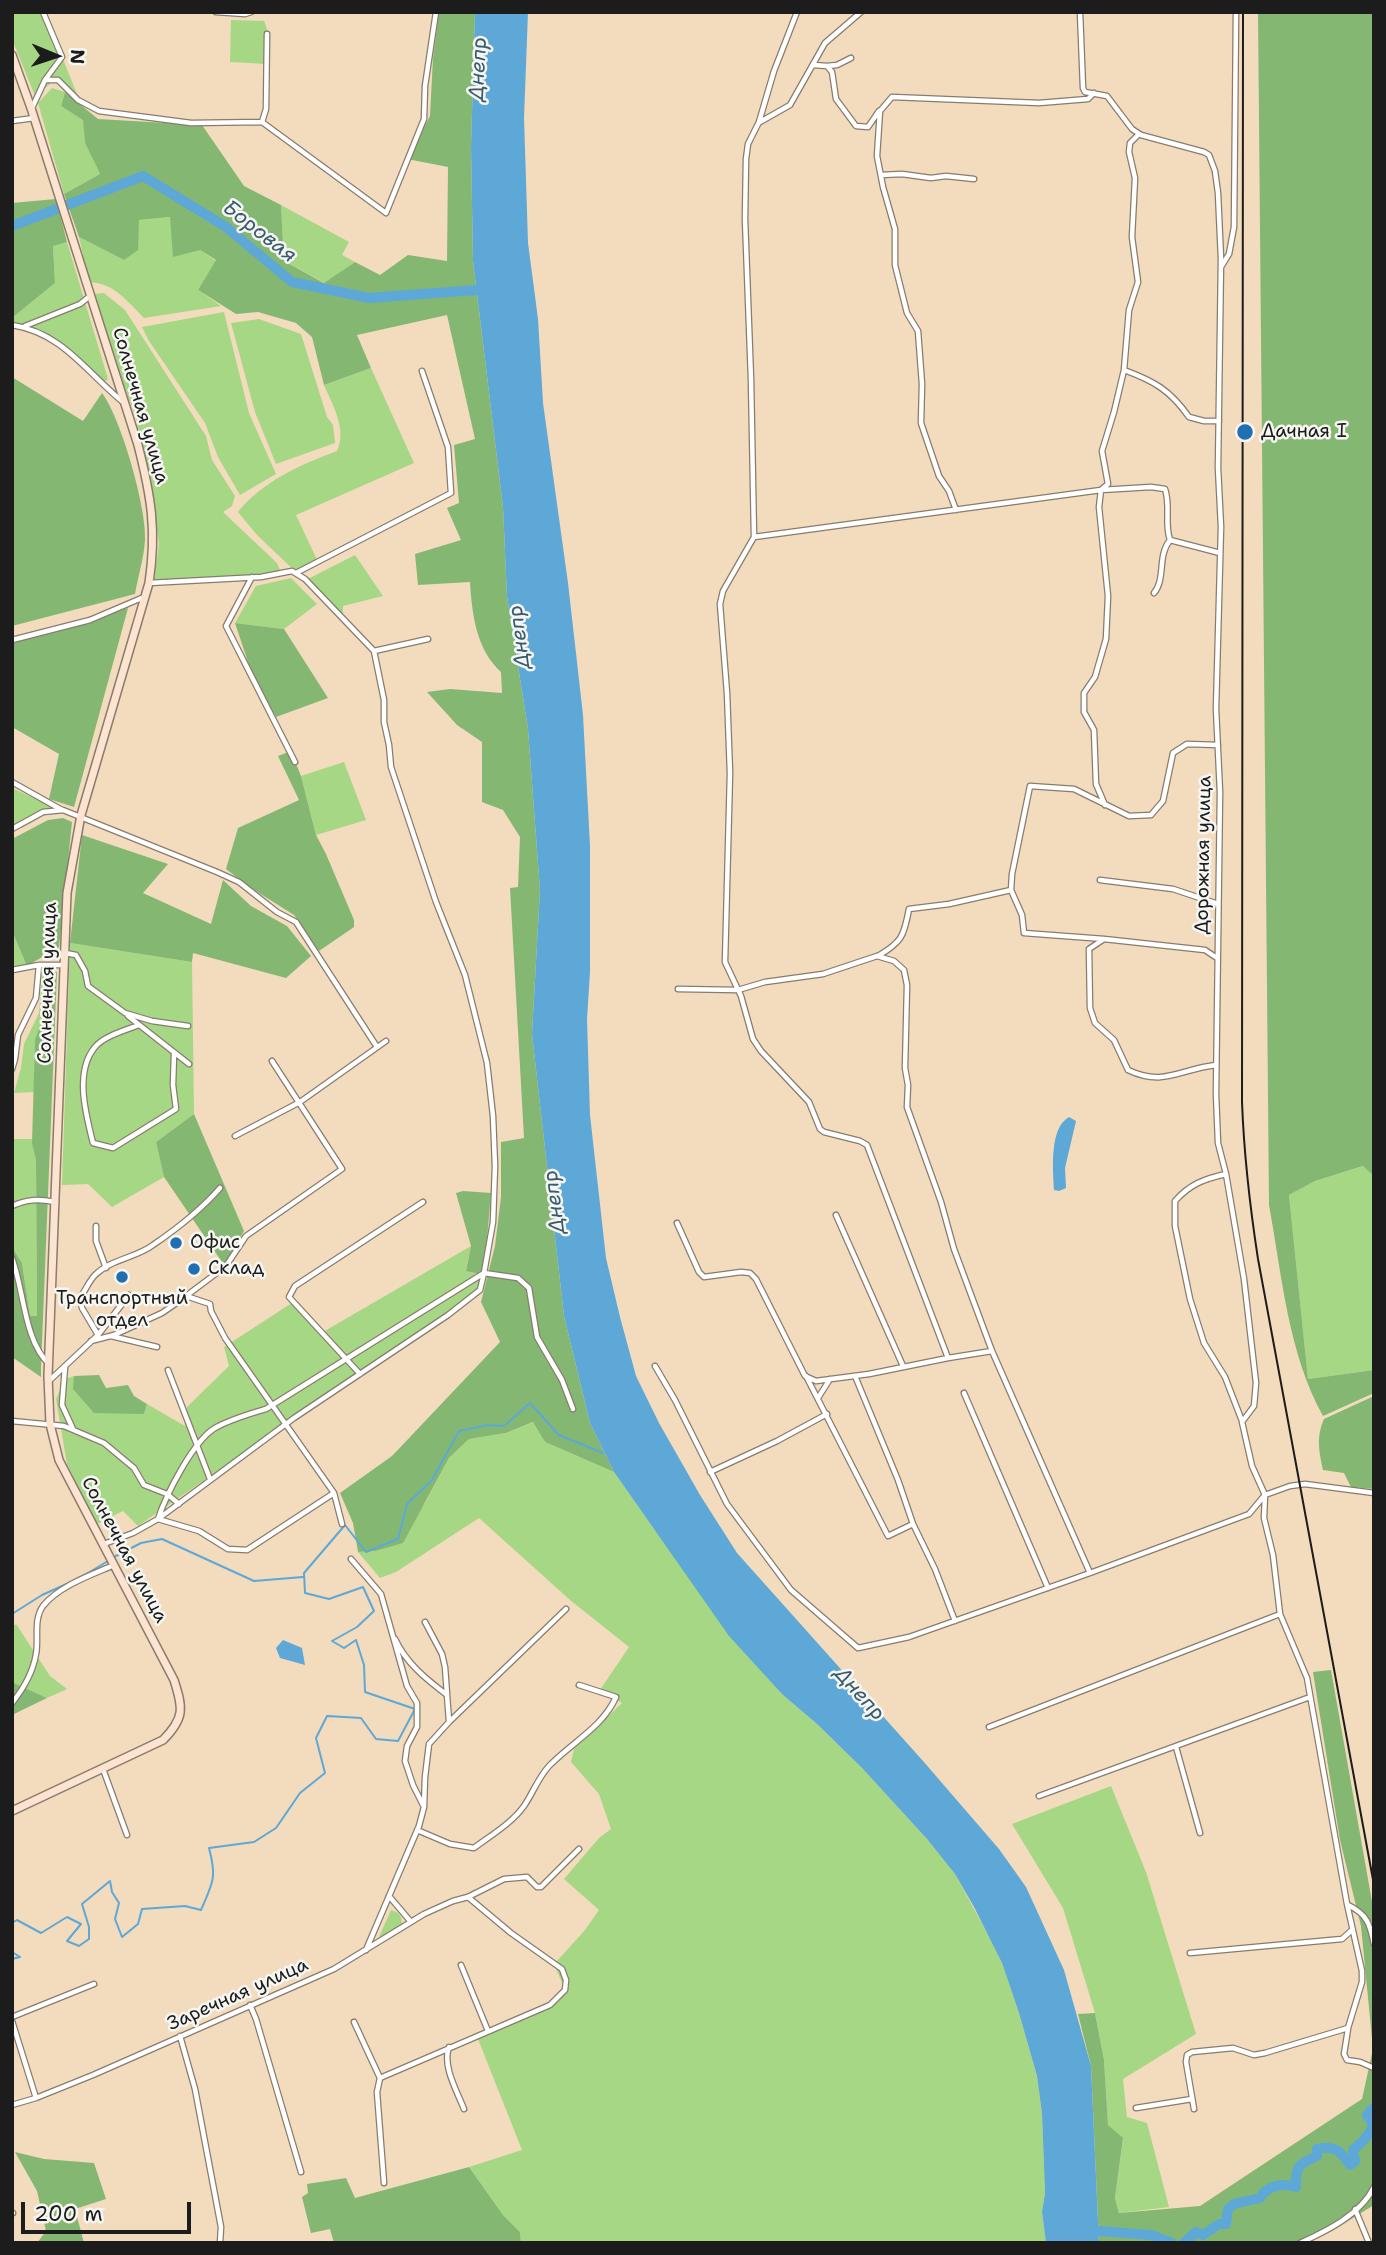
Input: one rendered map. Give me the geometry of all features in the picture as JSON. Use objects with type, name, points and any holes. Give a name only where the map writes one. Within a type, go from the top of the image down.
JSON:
[{"type":"street","points":[[31,108],[45,80],[62,57],[43,12]]},
{"type":"street","points":[[216,12],[251,12]]},
{"type":"street","points":[[45,80],[58,80],[78,100],[99,111],[191,122],[262,122],[386,213],[425,119],[425,86],[436,12]]},
{"type":"street","points":[[797,12],[774,71],[759,122],[748,144],[746,159],[745,219],[754,537],[723,591],[720,604],[730,773],[725,962],[738,990],[753,1039],[808,1102],[820,1129],[867,1145],[948,1358]]},
{"type":"street","points":[[759,122],[790,105],[825,43],[861,12]]},
{"type":"street","points":[[1080,12],[1083,88],[1085,92],[1107,96],[1132,129],[1139,134],[1130,143],[1129,152],[1135,178],[1132,237],[1138,282],[1129,310],[1124,370],[1102,451],[1108,484],[1101,490],[1100,521],[1108,596],[1106,639],[1095,677],[1084,693],[1084,712],[1094,730],[1096,784],[1105,805]]},
{"type":"street","points":[[1221,267],[1229,254],[1234,227],[1236,12]]},
{"type":"street","points":[[262,122],[266,109],[267,34]]},
{"type":"street","name":"Солнечная улица","points":[[12,55],[149,486],[154,553],[149,583],[80,819],[67,893],[49,1364],[50,1424],[59,1460],[174,1680],[181,1704],[178,1725],[163,1740],[12,1811]]},
{"type":"street","points":[[814,65],[837,65],[851,58]]},
{"type":"street","points":[[827,66],[832,72],[836,99],[856,126],[868,127],[892,97],[1038,103],[1088,99],[1094,93]]},
{"type":"street","points":[[880,111],[877,156],[895,229],[895,265],[907,313],[918,331],[922,384],[921,423],[939,477],[950,491],[956,510]]},
{"type":"street","points":[[12,121],[34,118]]},
{"type":"street","name":"Дорожная улица","points":[[1139,134],[1209,155],[1217,181],[1219,205],[1220,554],[1216,709],[1220,792],[1216,1065],[1218,1143],[1244,1279],[1256,1383],[1255,1406],[1242,1422]]},
{"type":"street","points":[[881,175],[974,179]]},
{"type":"street","points":[[24,327],[80,304],[90,296]]},
{"type":"street","points":[[12,325],[49,337],[77,356],[105,387],[124,402]]},
{"type":"street","points":[[1124,370],[1155,381],[1181,405],[1189,417],[1203,421],[1219,421]]},
{"type":"street","points":[[296,573],[451,493],[448,447],[422,371]]},
{"type":"street","points":[[754,537],[1101,490],[1151,487],[1165,489],[1169,502],[1166,528],[1170,540]]},
{"type":"street","points":[[1170,540],[1220,554]]},
{"type":"street","points":[[1154,593],[1158,588],[1164,548],[1170,540]]},
{"type":"street","points":[[103,1544],[133,1534],[158,1520],[285,1425],[480,1290],[493,1222],[495,1166],[487,1063],[465,975],[436,902],[391,767],[384,722],[384,700],[374,651],[292,571],[252,577],[149,583]]},
{"type":"street","points":[[252,577],[226,626],[295,762]]},
{"type":"street","points":[[12,639],[90,620],[144,597]]},
{"type":"street","points":[[374,651],[428,639]]},
{"type":"street","points":[[1217,958],[1205,950],[1024,933],[1022,915],[1011,890],[1030,786],[1074,789],[1129,816],[1151,815],[1163,801],[1173,753],[1187,744],[1218,745]]},
{"type":"street","points":[[12,782],[80,819],[239,882],[277,912],[296,922],[377,1047]]},
{"type":"street","points":[[14,826],[43,812],[63,810]]},
{"type":"street","points":[[1100,880],[1174,889],[1218,904]]},
{"type":"street","points":[[678,989],[738,990],[765,982],[823,974],[877,956],[897,945],[906,925],[909,909],[949,904],[1011,890]]},
{"type":"street","points":[[1104,939],[1089,949],[1090,1008],[1095,1023],[1114,1040],[1128,1070],[1144,1078],[1161,1078],[1216,1065]]},
{"type":"street","points":[[65,953],[76,955],[85,971],[88,986],[189,1064]]},
{"type":"street","points":[[877,956],[894,961],[904,970],[907,985],[907,1107],[941,1202],[954,1249],[992,1351],[1090,1573]]},
{"type":"street","points":[[12,970],[38,965],[65,965]]},
{"type":"street","points":[[12,1069],[18,1035],[36,998],[38,965]]},
{"type":"street","points":[[125,1013],[152,1021],[188,1026]]},
{"type":"street","points":[[139,1025],[120,1031],[95,1046],[84,1071],[85,1113],[93,1143],[113,1148],[176,1109],[173,1085],[174,1054]]},
{"type":"street","points":[[235,1136],[300,1102],[386,1041]]},
{"type":"street","points":[[91,1340],[110,1336],[162,1313],[226,1266],[246,1236],[342,1169],[272,1060]]},
{"type":"street","points":[[1226,1174],[1189,1186],[1175,1201],[1175,1226],[1190,1299],[1204,1343],[1225,1377],[1242,1422],[1252,1466],[1265,1495],[1264,1518],[1273,1555],[1280,1614],[1307,1678],[1347,1904],[1362,1971],[1362,1982],[1348,2028],[1344,2054],[1347,2060],[1374,2068]]},
{"type":"street","points":[[98,1335],[82,1308],[80,1298],[94,1275],[151,1247],[187,1222],[220,1188]]},
{"type":"street","points":[[12,1206],[41,1199],[55,1202]]},
{"type":"street","points":[[360,1374],[289,1297],[295,1286],[423,1202]]},
{"type":"street","points":[[836,1215],[903,1366]]},
{"type":"street","points":[[677,1223],[699,1272],[704,1277],[741,1272],[750,1273],[756,1279],[888,1536],[913,1524]]},
{"type":"street","points":[[96,1226],[96,1241],[106,1268]]},
{"type":"street","points":[[12,1258],[19,1276],[33,1339],[40,1356],[49,1364]]},
{"type":"street","points":[[158,1520],[167,1494],[187,1460],[213,1429],[266,1409],[484,1273],[518,1278],[529,1288],[537,1337],[562,1381],[573,1409]]},
{"type":"street","points":[[49,1381],[98,1335],[129,1295]]},
{"type":"street","points":[[186,1296],[210,1304],[225,1338],[334,1493],[342,1524]]},
{"type":"street","points":[[110,1336],[157,1348]]},
{"type":"street","points":[[806,1376],[816,1381],[855,1376],[992,1351]]},
{"type":"street","points":[[65,1366],[62,1405],[73,1430]]},
{"type":"street","points":[[655,1366],[676,1400],[727,1504],[791,1590],[858,1648],[909,1637],[1248,1514],[1265,1495],[1290,1486],[1305,1484],[1374,1493]]},
{"type":"street","points":[[168,1370],[210,1479]]},
{"type":"street","points":[[855,1376],[913,1524],[935,1569],[955,1621]]},
{"type":"street","points":[[818,1398],[831,1378]]},
{"type":"street","points":[[964,1393],[1048,1588]]},
{"type":"street","points":[[710,1472],[827,1414]]},
{"type":"street","points":[[12,1421],[50,1424],[104,1443],[134,1468],[144,1485],[167,1494],[179,1504]]},
{"type":"street","points":[[158,1520],[199,1531],[228,1549],[247,1550],[334,1493]]},
{"type":"street","points":[[351,1559],[381,1594],[407,1686],[417,1703],[417,1727],[407,1746],[405,1762],[424,1807]]},
{"type":"street","points":[[12,1703],[26,1686],[36,1654],[41,1608],[57,1593],[114,1565]]},
{"type":"street","points":[[366,1951],[424,1807],[429,1744],[566,1609]]},
{"type":"street","points":[[989,1727],[1280,1614]]},
{"type":"street","points":[[425,1622],[442,1654],[449,1722]]},
{"type":"street","points":[[390,1629],[402,1654],[447,1695]]},
{"type":"street","points":[[417,1830],[450,1844],[474,1848],[523,1808],[547,1768],[610,1712],[616,1697],[579,1685]]},
{"type":"street","points":[[1038,1796],[1310,1697]]},
{"type":"street","points":[[1177,1747],[1200,1833]]},
{"type":"street","points":[[103,1768],[127,1835]]},
{"type":"street","name":"Заречная улица","points":[[12,2105],[36,2098],[334,1969],[411,1922],[491,1884],[516,1876],[527,1877],[537,1887],[541,1887],[579,1849]]},
{"type":"street","points":[[389,1896],[411,1922]]},
{"type":"street","points":[[380,2078],[449,2046],[550,2005],[563,1994],[566,1980],[562,1969],[511,1933],[468,1897]]},
{"type":"street","points":[[1347,1904],[1360,1910],[1367,1920],[1374,1944]]},
{"type":"street","points":[[1191,1953],[1342,1939],[1352,1930]]},
{"type":"street","points":[[461,1965],[488,2031]]},
{"type":"street","points":[[36,2098],[12,2019],[94,1984]]},
{"type":"street","points":[[250,2006],[301,2172]]},
{"type":"street","points":[[354,2022],[380,2078],[376,2092],[384,2183]]},
{"type":"street","points":[[1194,2109],[1186,2062],[1187,2055],[1192,2052],[1233,2049],[1254,2055],[1348,2028]]},
{"type":"street","points":[[180,2036],[201,2123],[220,2227],[220,2243]]},
{"type":"street","points":[[449,2046],[448,2064],[464,2109]]},
{"type":"street","points":[[1136,2108],[1192,2099]]},
{"type":"street","points":[[1300,2243],[1328,2231],[1368,2199],[1374,2187]]},
{"type":"street","points":[[1355,2209],[1369,2243]]},
{"type":"green space","points":[[12,12],[44,12],[77,94],[55,80],[35,96],[12,39]]},
{"type":"green space","points":[[439,12],[475,12],[471,146],[473,261],[503,507],[507,596],[528,729],[540,890],[532,1034],[564,1316],[590,1423],[614,1472],[545,1442],[533,1422],[506,1433],[469,1439],[449,1458],[403,1543],[375,1551],[358,1552],[353,1523],[340,1493],[392,1456],[500,1342],[481,1302],[495,1246],[501,1197],[501,1142],[524,1138],[510,888],[518,887],[520,837],[503,810],[482,802],[482,742],[457,725],[427,692],[450,689],[502,693],[501,672],[481,642],[474,618],[470,582],[418,585],[415,554],[461,540],[447,508],[459,503],[454,445],[475,439],[447,315],[357,335],[371,368],[324,385],[312,337],[296,323],[258,312],[236,314],[198,290],[216,260],[200,250],[173,257],[170,217],[139,220],[138,250],[124,260],[79,237],[64,194],[100,174],[85,143],[83,120],[61,106],[65,92],[98,119],[202,125],[244,186],[281,205],[284,261],[324,283],[355,262],[380,275],[408,255],[447,261],[448,167],[407,159],[430,116]]},
{"type":"green space","points":[[1258,12],[1374,12],[1374,1176],[1363,1166],[1315,1181],[1289,1195],[1308,1379],[1374,1370],[1374,1393],[1323,1416],[1311,1392],[1294,1340],[1269,1205]]},
{"type":"green space","points":[[231,20],[264,21],[268,32],[266,64],[230,62]]},
{"type":"green space","points":[[52,88],[65,92],[61,106],[84,120],[85,143],[100,174],[64,194],[38,103]]},
{"type":"green space","points":[[56,199],[67,242],[53,246],[55,283],[12,318],[12,203]]},
{"type":"green space","points":[[281,205],[349,242],[342,255],[355,262],[325,283],[284,261]]},
{"type":"green space","points":[[170,217],[200,250],[216,261],[198,290],[221,306],[144,318],[113,289],[89,282],[79,237],[124,260],[139,220]]},
{"type":"green space","points":[[67,242],[108,379],[104,382],[83,361],[53,338],[12,323],[12,318],[55,283],[53,245]]},
{"type":"green space","points":[[104,293],[125,310],[206,436],[212,460],[235,496],[232,506],[223,512],[277,563],[280,570],[252,576],[154,580],[159,544],[152,490],[136,418],[94,294]]},
{"type":"green space","points":[[224,312],[249,413],[276,474],[240,495],[218,457],[205,423],[142,327]]},
{"type":"green space","points":[[259,319],[301,334],[327,417],[333,425],[335,443],[276,464],[255,412],[231,323]]},
{"type":"green space","points":[[371,368],[414,463],[296,515],[318,562],[297,573],[257,535],[238,512],[271,483],[296,468],[337,451],[340,426],[324,385]]},
{"type":"green space","points":[[12,377],[83,421],[102,393],[109,405],[131,464],[145,526],[135,594],[12,626]]},
{"type":"green space","points":[[355,555],[383,596],[343,606],[343,616],[306,580]]},
{"type":"green space","points":[[291,578],[317,604],[284,629],[235,623],[256,586]]},
{"type":"green space","points":[[128,608],[74,807],[49,799],[59,754],[12,727],[12,639]]},
{"type":"green space","points":[[235,623],[284,629],[328,698],[276,717],[252,674]]},
{"type":"green space","points":[[291,751],[301,776],[316,835],[354,920],[354,927],[319,951],[294,915],[226,869],[238,828],[299,800],[278,756]]},
{"type":"green space","points":[[344,762],[366,820],[316,835],[301,776]]},
{"type":"green space","points":[[12,788],[66,813],[49,813],[22,828],[12,827]]},
{"type":"green space","points":[[63,818],[72,822],[59,947],[27,966],[12,931],[12,839],[48,820]]},
{"type":"green space","points":[[82,835],[168,864],[143,893],[211,924],[223,880],[251,906],[287,926],[311,956],[286,978],[193,953],[192,962],[70,943]]},
{"type":"green space","points":[[12,931],[27,966],[12,971]]},
{"type":"green space","points":[[70,943],[192,962],[194,1114],[156,1142],[164,1177],[112,1207],[88,1184],[62,1185]]},
{"type":"green space","points":[[57,972],[41,1377],[12,1357],[12,1247],[22,1263],[30,1316],[37,1316],[36,1160],[32,1143],[35,1039],[46,1012],[48,973]]},
{"type":"green space","points":[[48,973],[47,1012],[35,1039],[34,1092],[14,1093],[24,1044],[39,1013],[42,976]]},
{"type":"green space","points":[[194,1114],[244,1231],[224,1265],[164,1177],[156,1142]]},
{"type":"green space","points":[[12,1139],[32,1139],[36,1160],[37,1316],[30,1316],[22,1263],[12,1247]]},
{"type":"green space","points":[[1364,1166],[1374,1176],[1374,1370],[1308,1379],[1289,1195],[1315,1181]]},
{"type":"green space","points":[[456,1193],[491,1193],[486,1251],[481,1274],[466,1271],[471,1246]]},
{"type":"green space","points":[[471,1246],[466,1270],[481,1274],[480,1293],[138,1526],[123,1511],[97,1524],[67,1464],[56,1399],[65,1379],[74,1376],[74,1389],[144,1414],[147,1404],[185,1426],[187,1407],[229,1366],[224,1347],[295,1301],[323,1332]]},
{"type":"green space","points":[[99,1375],[106,1388],[128,1385],[134,1396],[147,1404],[144,1414],[94,1413],[73,1389],[74,1376]]},
{"type":"green space","points":[[1374,1396],[1374,1489],[1351,1487],[1344,1473],[1323,1470],[1319,1444],[1321,1426],[1324,1419]]},
{"type":"green space","points":[[534,1422],[545,1442],[614,1472],[654,1529],[783,1695],[862,1768],[955,1874],[1002,1963],[1037,2076],[1042,2114],[1045,2193],[1042,2212],[1046,2243],[521,2243],[520,2232],[503,2215],[469,2167],[522,2150],[476,2034],[557,2003],[566,1991],[555,1967],[557,1961],[599,1910],[564,1879],[599,1838],[611,1829],[599,1794],[571,1762],[574,1749],[622,1703],[600,1690],[629,1647],[570,1600],[479,1518],[396,1572],[380,1578],[358,1552],[375,1551],[424,1505],[449,1458],[469,1439],[506,1433]]},
{"type":"green space","points":[[16,1624],[50,1676],[67,1689],[47,1698],[12,1682],[12,1627]]},
{"type":"green space","points":[[1331,1670],[1374,1913],[1374,2205],[1307,2243],[1099,2243],[1091,2066],[1078,2014],[1095,2013],[1104,2060],[1108,2125],[1123,2138],[1115,2198],[1119,2213],[1200,2206],[1362,2099],[1373,2049],[1361,1926],[1340,1840],[1313,1672]]},
{"type":"green space","points":[[12,1682],[47,1698],[12,1715]]},
{"type":"green space","points":[[1111,1786],[1146,1872],[1196,2034],[1123,2079],[1127,2117],[1147,2123],[1169,2207],[1119,2213],[1115,2198],[1123,2139],[1108,2125],[1104,2060],[1095,2013],[1063,1908],[1012,1824]]},
{"type":"green space","points":[[391,1910],[400,1915],[402,1925],[375,1946]]},
{"type":"green space","points":[[15,2152],[44,2159],[94,2163],[106,2199],[75,2209],[84,2243],[37,2243],[46,2231],[37,2191]]},
{"type":"green space","points":[[469,2167],[503,2215],[520,2232],[521,2243],[334,2243],[330,2229],[311,2233],[302,2197],[308,2193],[307,2184],[346,2178],[355,2198]]},
{"type":"water","name":"Днепр","points":[[475,12],[528,12],[524,118],[528,243],[538,319],[543,403],[583,715],[590,846],[590,972],[587,1019],[590,1115],[606,1258],[636,1376],[700,1495],[737,1553],[923,1761],[999,1849],[1026,1887],[1064,1970],[1091,2066],[1099,2243],[1046,2243],[1042,2212],[1045,2193],[1042,2114],[1037,2076],[1002,1963],[955,1874],[862,1768],[783,1695],[729,1636],[614,1472],[590,1423],[564,1316],[532,1034],[540,890],[528,729],[507,596],[503,507],[473,261],[471,146]]},
{"type":"water","points":[[1069,1117],[1076,1121],[1065,1168],[1066,1188],[1059,1191],[1054,1190],[1055,1140],[1058,1130]]},
{"type":"water","points":[[283,1640],[302,1648],[305,1665],[280,1658],[276,1648]]},
{"type":"waterway","name":"Боровая","points":[[12,226],[143,176],[226,227],[292,282],[369,298],[489,289]]},
{"type":"waterway","points":[[12,1923],[17,1920],[41,1933],[67,1917],[81,1924],[67,1941],[79,1946],[89,1939],[89,1927],[82,1904],[110,1881],[112,1892],[119,1903],[115,1919],[122,1937],[138,1924],[142,1909],[185,1906],[201,1910],[212,1880],[213,1866],[209,1848],[254,1842],[276,1828],[300,1793],[325,1773],[316,1738],[327,1716],[361,1718],[376,1739],[398,1741],[415,1709],[365,1692],[364,1665],[356,1640],[344,1648],[332,1641],[357,1627],[374,1611],[363,1587],[329,1599],[305,1593],[304,1573],[345,1525],[366,1552],[398,1539],[407,1504],[432,1480],[459,1431],[488,1425],[504,1426],[530,1403],[559,1435],[603,1453]]},
{"type":"waterway","points":[[112,1558],[141,1543],[162,1539],[254,1581],[303,1577]]},
{"type":"waterway","points":[[83,1576],[108,1561]]},
{"type":"waterway","points":[[12,1614],[42,1595],[71,1582]]},
{"type":"waterway","points":[[12,1952],[20,1957],[12,1959]]},
{"type":"waterway","points":[[1184,2243],[1196,2232],[1203,2235],[1219,2224],[1226,2224],[1228,2209],[1234,2204],[1260,2198],[1267,2190],[1276,2186],[1296,2187],[1297,2170],[1317,2156],[1317,2149],[1337,2150],[1350,2165],[1355,2161],[1353,2150],[1374,2126],[1367,2115],[1374,2107]]},
{"type":"waterway","points":[[1085,2230],[1151,2235],[1172,2243]]},
{"type":"railway","points":[[1243,12],[1244,1142],[1258,1259],[1374,1885]]},
{"type":"place","name":"Дачная I","points":[[1245,432]]},
{"type":"place","name":"Офис","points":[[176,1243]]},
{"type":"place","name":"Склад","points":[[194,1269]]},
{"type":"place","name":"Транспортный отдел","points":[[122,1277]]}]
